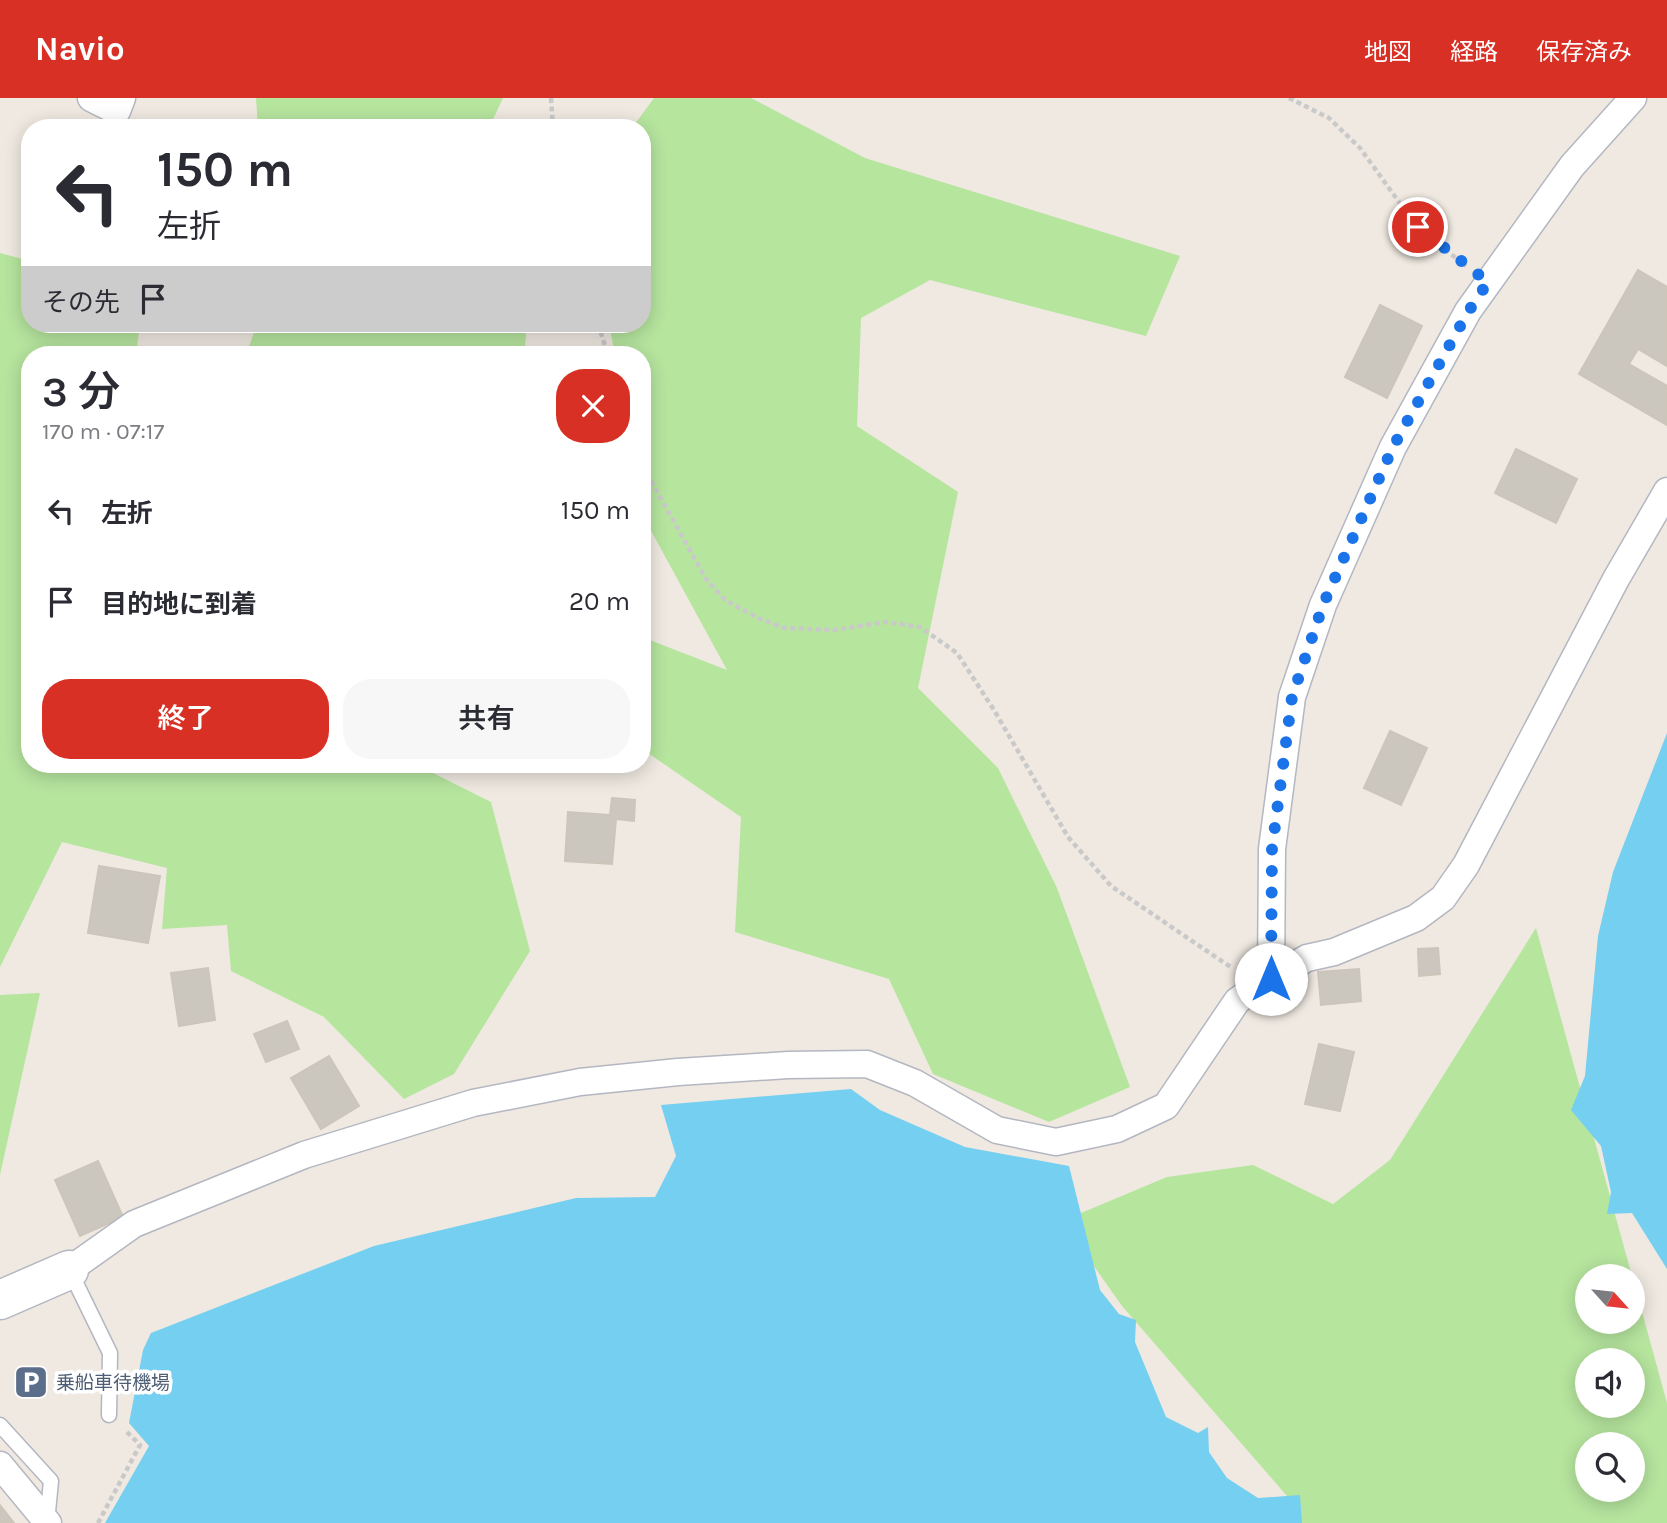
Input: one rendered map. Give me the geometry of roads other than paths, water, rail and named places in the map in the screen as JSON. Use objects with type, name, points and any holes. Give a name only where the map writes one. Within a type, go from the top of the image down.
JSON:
[{"type":"main road","points":[[0,1300],[69,1270]]},
{"type":"street","points":[[91,98],[117,111],[122,98]]},
{"type":"street","points":[[1265,982],[1272,849],[1292,697],[1323,605],[1393,447],[1468,312],[1572,166],[1633,98]]},
{"type":"street","points":[[69,1270],[134,1224],[304,1155],[473,1103],[580,1082],[788,1065],[867,1064],[915,1083],[997,1130],[1056,1142],[1117,1129],[1166,1106],[1237,1001],[1307,958],[1334,952],[1416,918],[1443,898],[1466,865],[1616,579],[1667,491]]},
{"type":"street","points":[[0,1465],[48,1523]]},
{"type":"lane","points":[[69,1270],[110,1353],[109,1415]]},
{"type":"lane","points":[[0,1425],[51,1481],[48,1523]]},
{"type":"water","points":[[1667,733],[1667,1269],[1632,1213],[1607,1214],[1611,1192],[1601,1146],[1571,1110],[1585,1076],[1598,936],[1613,872]]},
{"type":"water","points":[[851,1089],[880,1110],[965,1147],[1069,1166],[1100,1290],[1119,1314],[1136,1320],[1135,1342],[1166,1417],[1198,1433],[1208,1427],[1209,1452],[1227,1478],[1258,1498],[1300,1495],[1302,1523],[105,1523],[149,1446],[129,1423],[143,1350],[151,1333],[374,1246],[576,1198],[655,1197],[676,1156],[661,1105]]},
{"type":"place","name":"乗船車待機場","points":[[31,1382]]}]
